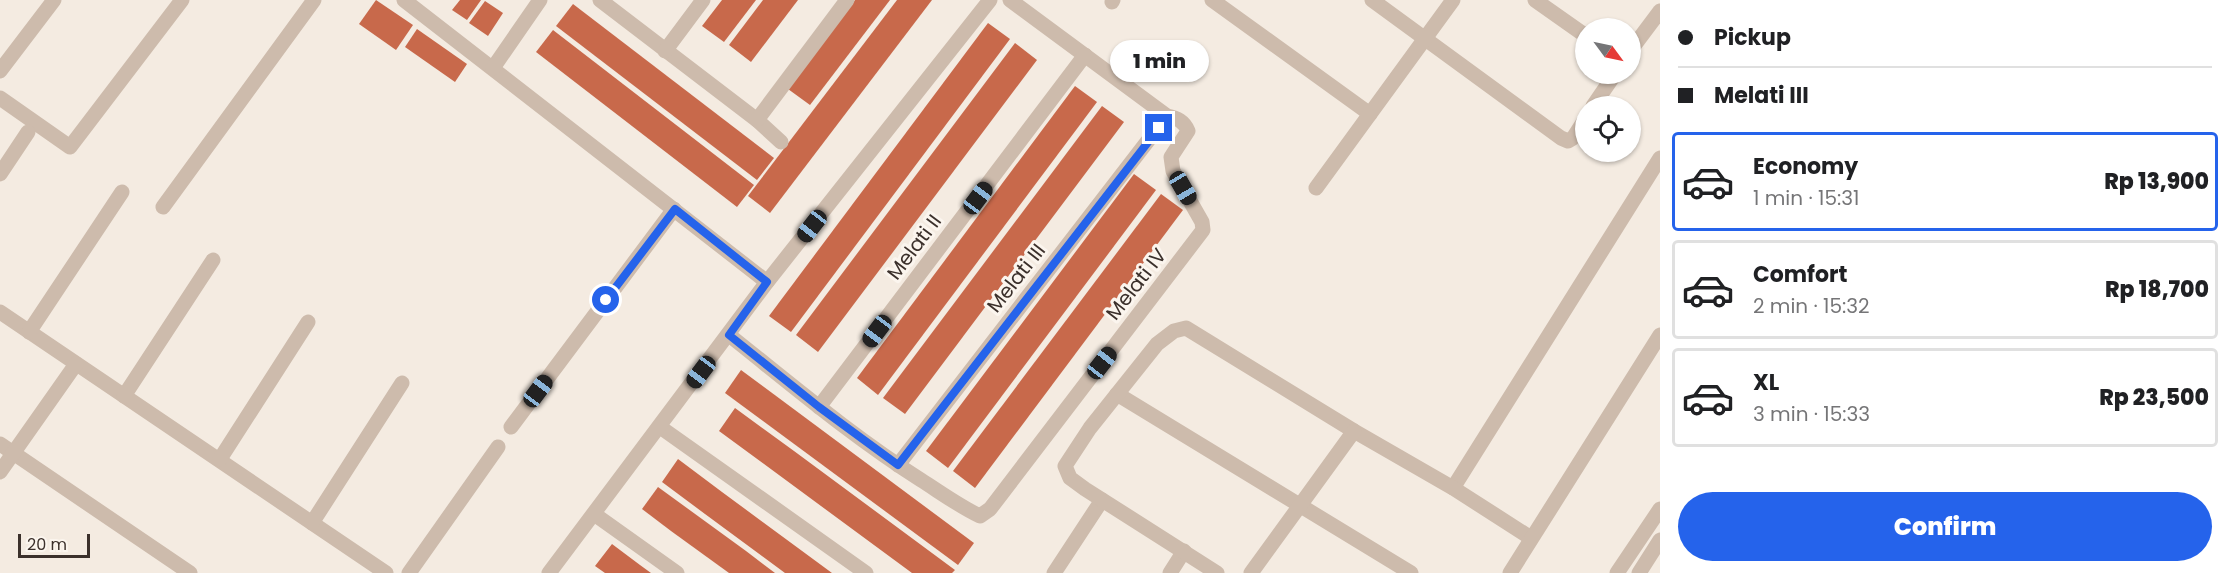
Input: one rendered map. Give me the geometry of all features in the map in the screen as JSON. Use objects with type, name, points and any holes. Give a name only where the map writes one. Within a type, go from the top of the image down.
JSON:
[{"type":"street","points":[[0,71],[54,0]]},
{"type":"street","points":[[0,98],[70,147],[182,0]]},
{"type":"street","points":[[163,207],[314,0]]},
{"type":"street","points":[[404,0],[767,282]]},
{"type":"street","points":[[493,68],[540,0]]},
{"type":"street","points":[[600,0],[757,120],[780,142]]},
{"type":"street","points":[[665,51],[703,0]]},
{"type":"street","points":[[757,120],[847,0]]},
{"type":"street","points":[[549,573],[767,282],[990,0]]},
{"type":"street","points":[[1010,0],[1167,116]]},
{"type":"street","points":[[1212,0],[1370,114]]},
{"type":"street","points":[[1372,0],[1561,138],[1568,141],[1575,135]]},
{"type":"street","points":[[1316,188],[1453,0]]},
{"type":"street","points":[[1535,0],[1575,28]]},
{"type":"street","points":[[1641,36],[1660,11]]},
{"type":"street","name":"Melati II","points":[[819,407],[1085,55]]},
{"type":"street","name":"Melati III","points":[[898,465],[1167,116]]},
{"type":"street","name":"Melati IV","points":[[898,465],[980,516],[990,509],[1203,230],[1202,222],[1173,171],[1171,157],[1188,131],[1185,124],[1177,118],[1167,116]]},
{"type":"street","points":[[0,174],[28,132]]},
{"type":"street","points":[[1453,488],[1660,158]]},
{"type":"street","points":[[29,332],[122,192]]},
{"type":"street","points":[[511,427],[675,209]]},
{"type":"street","points":[[124,396],[213,260]]},
{"type":"street","points":[[0,312],[386,573]]},
{"type":"street","points":[[220,459],[308,322]]},
{"type":"street","points":[[1217,573],[1070,478],[1065,466],[1090,428],[1157,344],[1174,332],[1186,328],[1453,488],[1531,538]]},
{"type":"street","points":[[729,335],[819,407],[898,465]]},
{"type":"street","points":[[1509,573],[1660,335]]},
{"type":"street","points":[[0,472],[6,449],[76,364]]},
{"type":"street","points":[[312,523],[402,382]]},
{"type":"street","points":[[1117,394],[1411,573]]},
{"type":"street","points":[[660,426],[866,573]]},
{"type":"street","points":[[1251,573],[1354,430]]},
{"type":"street","points":[[409,573],[498,447]]},
{"type":"street","points":[[6,449],[190,573]]},
{"type":"street","points":[[1054,573],[1102,500]]},
{"type":"street","points":[[1617,573],[1660,508]]},
{"type":"street","points":[[594,514],[677,573]]},
{"type":"street","points":[[1639,573],[1660,540]]},
{"type":"street","points":[[1170,573],[1184,551]]},
{"type":"building","points":[[376,0],[413,25],[396,50],[359,24]]},
{"type":"building","points":[[460,0],[481,0],[467,20],[452,10]]},
{"type":"building","points":[[722,0],[756,0],[724,42],[702,26]]},
{"type":"building","points":[[763,0],[798,0],[751,62],[729,45]]},
{"type":"building","points":[[855,0],[890,0],[810,105],[788,89]]},
{"type":"building","points":[[897,0],[932,0],[770,213],[748,196]]},
{"type":"building","points":[[485,1],[503,13],[488,36],[469,23]]},
{"type":"building","points":[[573,4],[774,158],[757,180],[556,26]]},
{"type":"building","points":[[988,23],[1010,39],[791,332],[769,316]]},
{"type":"building","points":[[417,29],[467,64],[455,82],[405,47]]},
{"type":"building","points":[[553,30],[754,185],[737,207],[536,52]]},
{"type":"building","points":[[1015,43],[1037,60],[818,352],[796,335]]},
{"type":"building","points":[[1075,86],[1097,102],[878,395],[857,378]]},
{"type":"building","points":[[1102,106],[1124,122],[905,414],[883,398]]},
{"type":"building","points":[[1134,174],[1156,190],[948,468],[926,451]]},
{"type":"building","points":[[1161,194],[1183,210],[975,488],[953,471]]},
{"type":"building","points":[[741,370],[974,543],[958,565],[725,393]]},
{"type":"building","points":[[735,408],[955,570],[952,573],[912,573],[719,431]]},
{"type":"building","points":[[678,459],[832,573],[785,573],[705,514],[662,482]]},
{"type":"building","points":[[658,487],[775,573],[729,573],[671,531],[642,509]]},
{"type":"building","points":[[612,544],[651,573],[605,573],[595,566]]},
{"type":"route","points":[[606,300],[675,209],[767,282],[729,335],[819,407],[898,465],[1159,128]]}]
